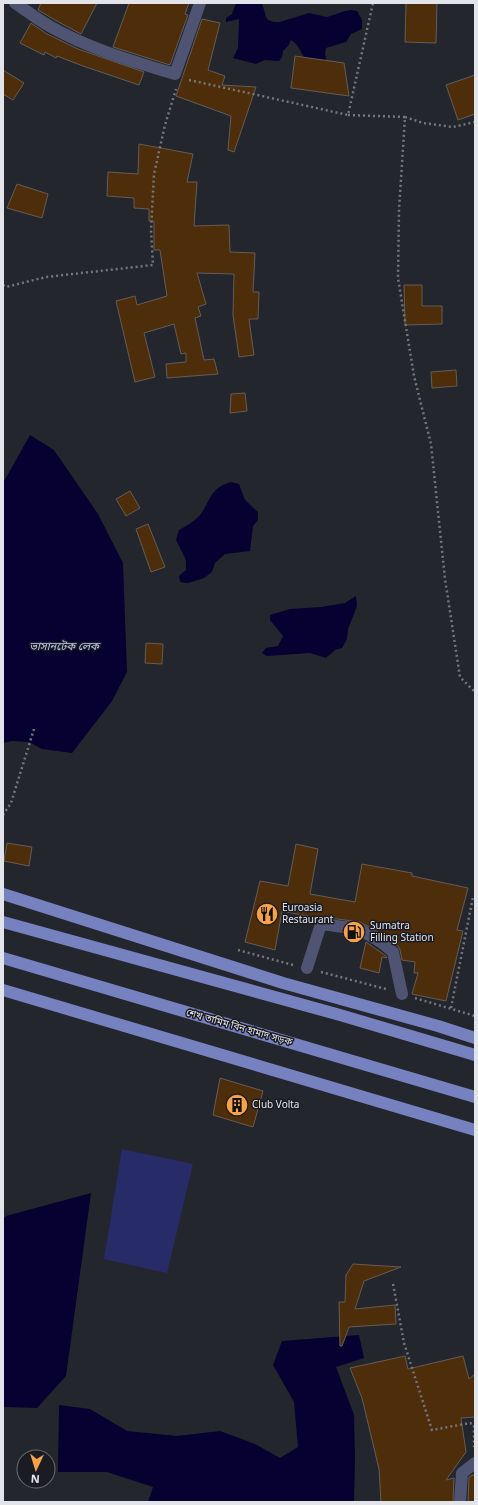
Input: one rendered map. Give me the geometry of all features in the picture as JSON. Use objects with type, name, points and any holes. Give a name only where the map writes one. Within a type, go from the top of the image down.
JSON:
[{"type":"main road","points":[[3,894],[283,983],[438,1026],[475,1038]]},
{"type":"main road","points":[[3,922],[340,1015],[475,1055]]},
{"type":"main road","name":"শেখ তামিম বিন হামাদ সড়ক","points":[[3,958],[475,1097]]},
{"type":"main road","points":[[3,990],[475,1130]]},
{"type":"street","points":[[15,3],[50,27],[74,39],[107,53],[175,74],[200,3]]},
{"type":"street","points":[[307,968],[321,924],[359,929],[393,952],[402,994]]},
{"type":"street","points":[[460,1502],[462,1473],[475,1464]]},
{"type":"path","points":[[348,115],[373,3]]},
{"type":"path","points":[[188,80],[348,115],[405,117],[452,127],[475,122]]},
{"type":"path","points":[[3,284],[6,286],[46,277],[153,265],[151,230],[154,174],[165,125],[178,85]]},
{"type":"path","points":[[405,117],[399,210],[398,278],[414,376],[431,444],[445,579],[460,677],[475,692]]},
{"type":"path","points":[[3,815],[10,803],[34,729]]},
{"type":"path","points":[[451,1008],[473,897],[475,897]]},
{"type":"path","points":[[232,948],[402,994],[475,1016]]},
{"type":"path","points":[[393,1284],[404,1343],[432,1430],[470,1423],[474,1425],[475,1464]]},
{"type":"shaded area","points":[[122,1149],[193,1164],[167,1273],[104,1259]]},
{"type":"water","points":[[236,3],[262,3],[266,17],[268,20],[274,22],[280,22],[309,13],[327,17],[345,11],[357,11],[362,20],[362,29],[351,34],[346,42],[326,48],[326,58],[322,66],[309,66],[299,48],[291,40],[283,51],[282,57],[279,61],[265,60],[256,64],[233,58],[238,48],[239,19],[226,22],[226,18],[232,14]]},
{"type":"water","name":"ভাসানটেক লেক","points":[[30,435],[54,450],[98,514],[123,563],[127,672],[112,701],[72,753],[42,749],[29,742],[12,741],[3,743],[3,483]]},
{"type":"water","points":[[231,482],[239,484],[245,500],[258,512],[258,520],[253,526],[250,551],[225,554],[215,563],[212,572],[204,578],[188,583],[180,582],[179,576],[186,570],[186,560],[176,540],[179,530],[193,522],[200,515],[215,491]]},
{"type":"water","points":[[356,596],[357,606],[348,629],[347,639],[342,648],[335,650],[326,658],[310,653],[267,656],[262,653],[266,648],[278,646],[283,636],[270,620],[270,615],[290,609],[321,607],[345,603]]},
{"type":"water","points":[[91,1193],[66,1376],[37,1408],[3,1407],[3,1219],[6,1216]]},
{"type":"water","points":[[359,1335],[364,1358],[336,1367],[354,1415],[354,1502],[148,1502],[153,1487],[107,1472],[58,1472],[59,1405],[90,1409],[127,1431],[177,1436],[220,1431],[255,1444],[280,1458],[298,1447],[294,1402],[273,1365],[282,1341]]},
{"type":"building","points":[[41,3],[97,3],[81,34],[38,10]]},
{"type":"building","points":[[129,3],[189,3],[185,14],[188,15],[170,65],[113,47]]},
{"type":"building","points":[[406,3],[437,3],[436,43],[405,42]]},
{"type":"building","points":[[202,19],[220,23],[208,70],[225,76],[222,85],[256,87],[234,152],[228,150],[231,116],[176,96]]},
{"type":"building","points":[[31,23],[47,34],[78,49],[144,72],[139,85],[57,56],[56,58],[45,52],[44,55],[20,43]]},
{"type":"building","points":[[295,56],[344,63],[349,96],[291,88]]},
{"type":"building","points":[[3,70],[24,83],[13,100],[3,94]]},
{"type":"building","points":[[475,75],[475,114],[458,120],[446,85]]},
{"type":"building","points":[[139,144],[193,154],[187,182],[197,182],[194,226],[229,225],[230,252],[255,253],[253,292],[259,292],[258,319],[249,319],[254,355],[239,357],[233,315],[234,274],[197,273],[206,304],[198,307],[201,316],[195,318],[204,360],[214,359],[218,374],[167,378],[166,364],[186,362],[186,353],[181,354],[174,324],[144,333],[155,377],[135,382],[116,301],[135,296],[137,305],[167,296],[160,250],[154,250],[154,221],[149,221],[149,209],[134,208],[134,198],[107,196],[108,172],[138,174]]},
{"type":"building","points":[[17,184],[48,194],[42,218],[7,208]]},
{"type":"building","points":[[404,285],[422,285],[422,306],[442,306],[442,324],[405,325]]},
{"type":"building","points":[[456,370],[457,386],[432,388],[431,372]]},
{"type":"building","points":[[245,393],[247,411],[230,413],[231,394]]},
{"type":"building","points":[[130,491],[140,508],[126,516],[116,499]]},
{"type":"building","points":[[148,524],[165,567],[151,572],[136,529]]},
{"type":"building","points":[[146,643],[163,644],[162,664],[145,663]]},
{"type":"building","points":[[7,843],[32,847],[29,866],[4,861]]},
{"type":"building","points":[[296,844],[318,849],[310,894],[355,902],[362,864],[412,873],[412,876],[468,888],[457,930],[463,931],[446,1001],[412,994],[418,973],[414,973],[415,962],[402,960],[398,946],[385,936],[360,922],[322,917],[317,918],[282,911],[275,950],[245,942],[260,881],[288,886]]},
{"type":"building","points":[[366,942],[387,958],[382,957],[379,973],[360,968]]},
{"type":"building","name":"Club Volta","points":[[220,1078],[263,1091],[253,1127],[213,1115]]},
{"type":"building","points":[[353,1264],[401,1267],[364,1281],[355,1309],[395,1305],[396,1324],[349,1327],[342,1346],[340,1346],[339,1302],[345,1302],[346,1275]]},
{"type":"building","points":[[405,1356],[408,1369],[463,1356],[469,1379],[475,1374],[475,1417],[461,1418],[466,1452],[446,1480],[454,1478],[453,1502],[381,1502],[379,1469],[362,1398],[350,1368]]},
{"type":"building","points":[[475,1474],[475,1502],[468,1502],[469,1477]]},
{"type":"place","name":"Euroasia Restaurant","points":[[267,914]]},
{"type":"place","name":"Sumatra Filling Station","points":[[354,932]]},
{"type":"place","name":"Club Volta","points":[[237,1105]]}]
